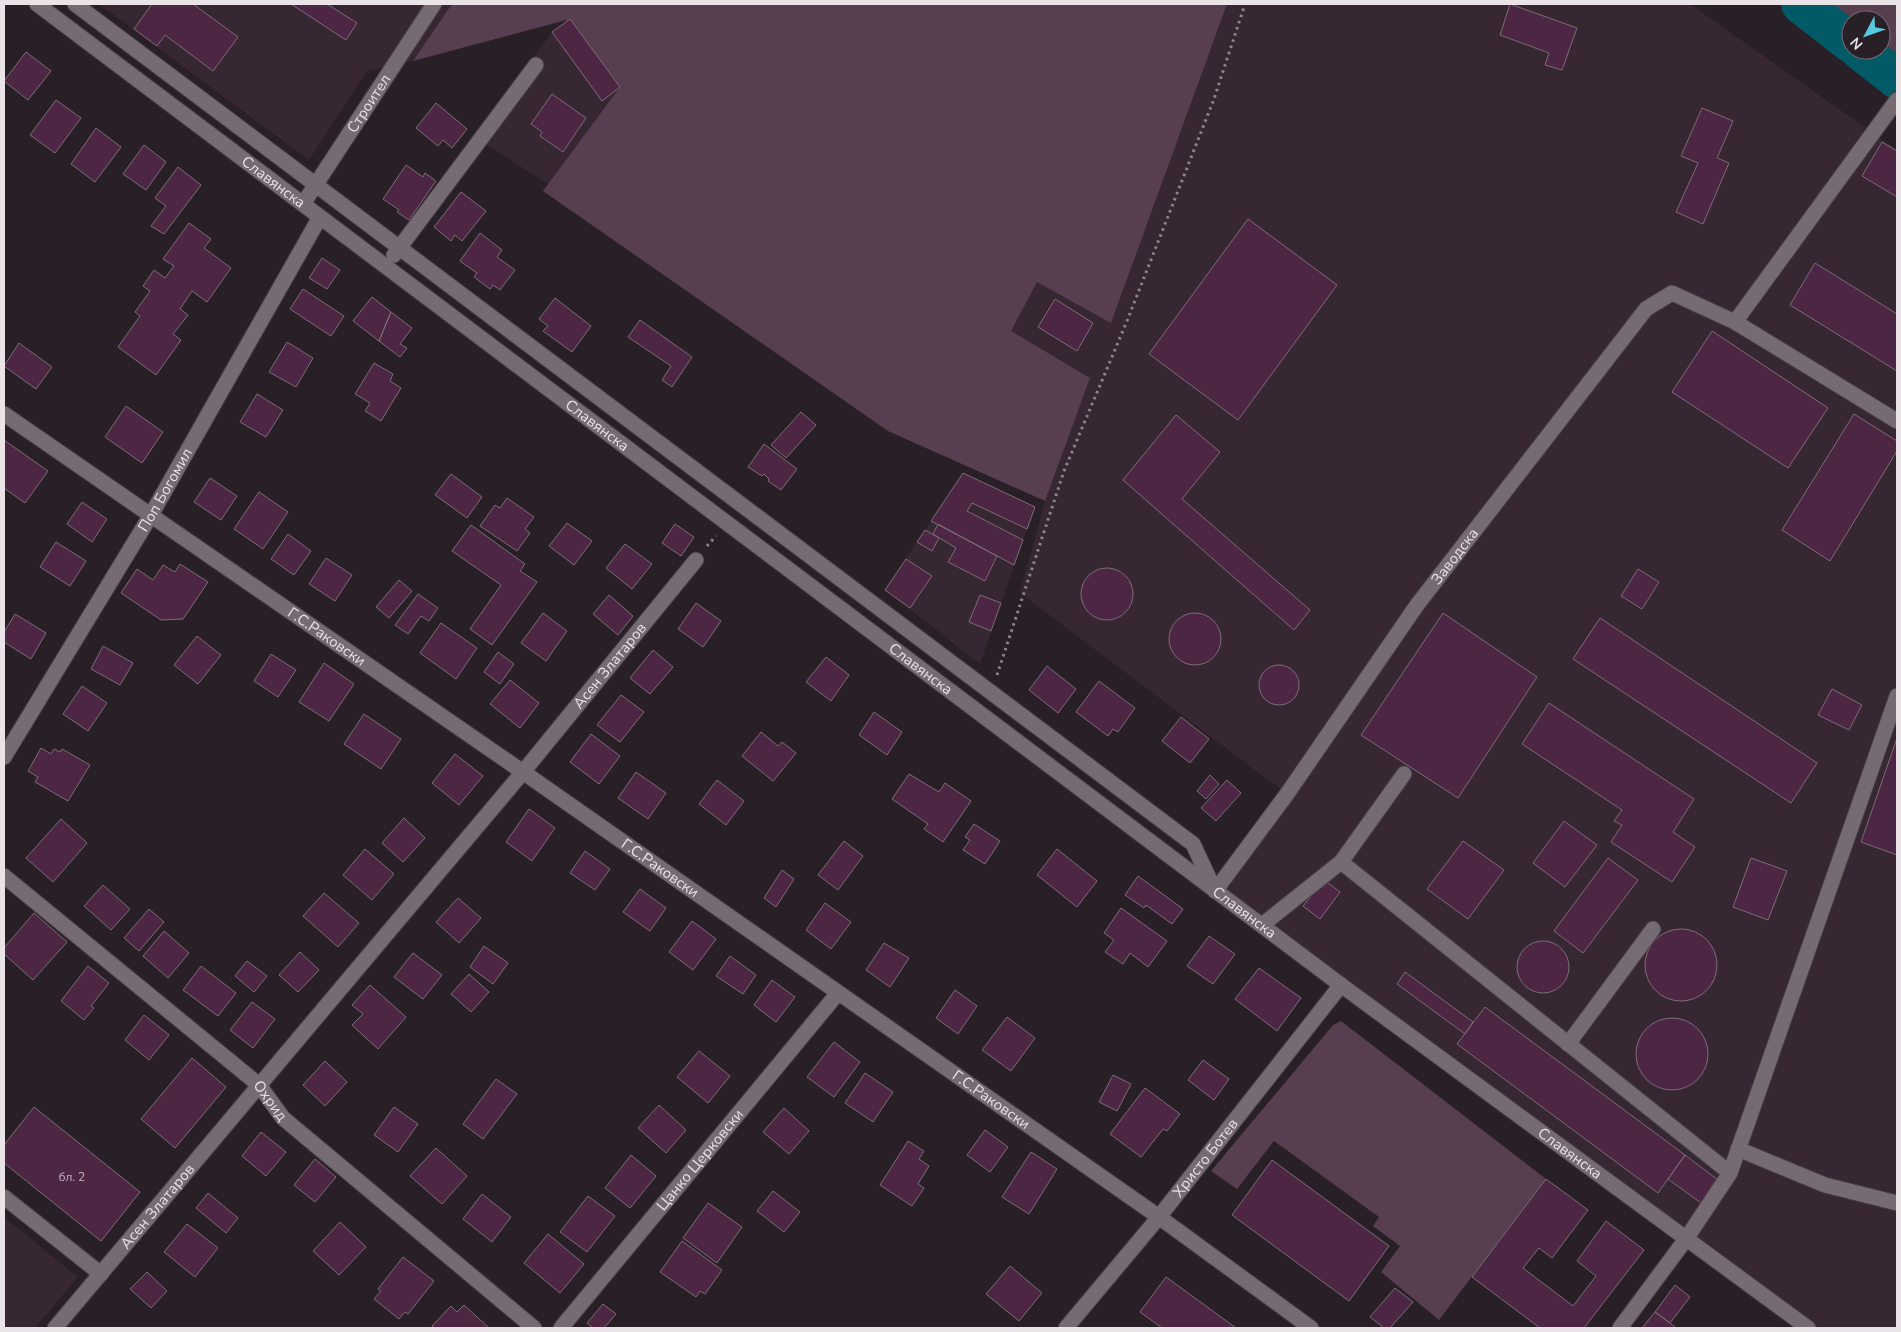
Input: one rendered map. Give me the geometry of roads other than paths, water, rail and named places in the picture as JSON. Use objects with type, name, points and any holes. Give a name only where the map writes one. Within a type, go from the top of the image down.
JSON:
[{"type":"street","name":"Славянска","points":[[37,4],[1341,986],[1808,1328]]},
{"type":"street","points":[[75,4],[1193,844],[1216,891]]},
{"type":"street","name":"Строител","points":[[303,204],[434,4]]},
{"type":"street","points":[[386,266],[536,65]]},
{"type":"street","points":[[1897,100],[1735,322],[1897,421]]},
{"type":"street","name":"Поп Богомил","points":[[4,757],[151,515],[320,217]]},
{"type":"street","name":"Заводска","points":[[1216,891],[1287,794],[1417,605],[1646,309],[1672,294],[1735,322]]},
{"type":"street","name":"Г.С.Раковски","points":[[4,414],[523,772],[1159,1217],[1311,1328]]},
{"type":"street","name":"Асен Златаров","points":[[55,1328],[523,772],[696,560]]},
{"type":"street","points":[[1620,1328],[1686,1239],[1730,1173],[1897,696]]},
{"type":"street","points":[[1262,926],[1341,862],[1404,774]]},
{"type":"street","points":[[1341,862],[1730,1173]]},
{"type":"street","name":"Охрид","points":[[4,876],[259,1085],[283,1118],[534,1328]]},
{"type":"street","points":[[1568,1044],[1653,929]]},
{"type":"street","name":"Христо Ботев","points":[[1066,1328],[1159,1217],[1341,986]]},
{"type":"street","name":"Цанко Церковски","points":[[561,1328],[838,993]]},
{"type":"street","points":[[1738,1149],[1825,1185],[1897,1203]]},
{"type":"street","points":[[4,1197],[101,1274]]},
{"type":"waterway","points":[[1801,4],[1841,35]]},
{"type":"waterway","points":[[1873,60],[1897,79]]}]
